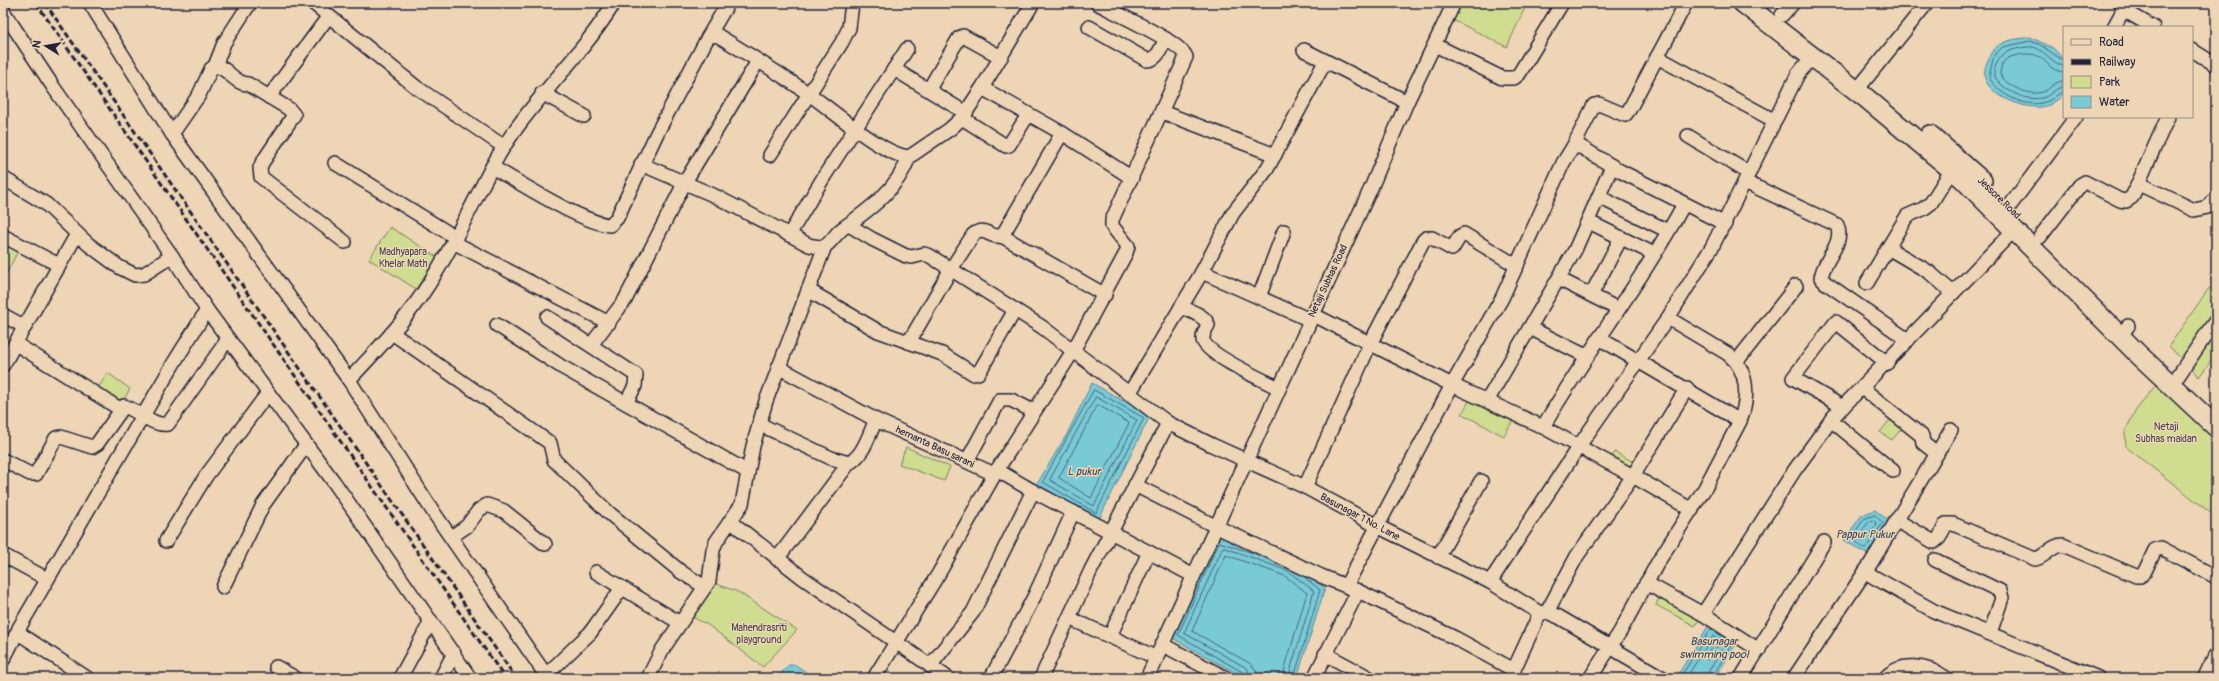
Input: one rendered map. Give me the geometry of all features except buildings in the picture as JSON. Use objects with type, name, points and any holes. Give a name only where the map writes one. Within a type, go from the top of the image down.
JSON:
[{"type":"highway","points":[[1743,3],[1813,56],[1861,86],[2124,331],[2216,427]]},
{"type":"highway","name":"Jessore Road","points":[[1765,3],[1788,9],[1861,86],[1965,165],[2040,237],[2124,331],[2178,376],[2216,412]]},
{"type":"main road","points":[[2206,678],[2216,657]]},
{"type":"street","points":[[172,134],[199,95],[211,69],[215,66],[224,43],[250,3]]},
{"type":"street","points":[[313,3],[328,17],[426,95],[503,146]]},
{"type":"street","points":[[349,380],[392,333],[414,306],[454,239],[503,146],[542,93],[594,32],[614,3]]},
{"type":"street","points":[[492,166],[578,215],[600,224],[610,225],[617,218],[641,164],[680,86],[728,3]]},
{"type":"street","points":[[770,155],[842,42],[848,28],[852,3]]},
{"type":"street","points":[[648,678],[655,661],[705,587],[711,575],[713,550],[742,504],[759,424],[778,367],[825,246],[835,235],[864,215],[890,189],[900,177],[908,157],[950,129],[964,115],[1001,58],[1033,3]]},
{"type":"street","points":[[874,678],[939,573],[996,472],[1034,412],[1069,347],[1105,295],[1126,253],[1128,246],[1112,226],[1112,220],[1186,57],[1182,49],[1166,39],[1097,3]]},
{"type":"street","name":"Netaji Subhas Road","points":[[1147,678],[1192,575],[1371,188],[1407,102],[1454,3]]},
{"type":"street","points":[[1435,45],[1502,78],[1514,78],[1519,74],[1562,3]]},
{"type":"street","points":[[1314,678],[1326,654],[1376,526],[1452,385],[1502,298],[1563,164],[1594,105],[1599,104],[1625,114],[1629,110],[1686,3]]},
{"type":"street","points":[[1861,86],[1927,3]]},
{"type":"street","points":[[92,4],[172,134],[349,380],[451,537],[547,676],[590,633],[622,588]]},
{"type":"street","points":[[2114,26],[2124,6],[2152,26]]},
{"type":"street","points":[[3,11],[54,88],[172,256],[207,310],[306,445],[454,653],[470,678]]},
{"type":"street","points":[[269,97],[328,17]]},
{"type":"street","points":[[1089,27],[1147,60],[1151,60],[1158,54],[1166,39]]},
{"type":"street","points":[[708,37],[717,35],[809,94],[856,129],[894,154],[908,157]]},
{"type":"street","points":[[929,89],[959,38],[963,36],[1001,58]]},
{"type":"street","points":[[789,235],[825,174],[856,129],[907,49]]},
{"type":"street","points":[[1304,50],[1324,62],[1407,102]]},
{"type":"street","points":[[2193,54],[2216,65]]},
{"type":"street","points":[[1490,582],[1579,446],[1668,318],[1725,224],[1798,74],[1813,56]]},
{"type":"street","points":[[1657,57],[1775,122]]},
{"type":"street","points":[[591,345],[609,323],[632,286],[686,182],[758,61]]},
{"type":"street","points":[[1129,394],[1202,272],[1233,213],[1261,180],[1324,62]]},
{"type":"street","points":[[215,66],[220,67],[242,84],[248,84],[289,109],[294,115],[262,163],[260,168],[261,177],[345,242]]},
{"type":"street","points":[[894,69],[929,89],[1006,146],[1009,146],[1028,115]]},
{"type":"street","points":[[982,88],[1062,134],[1132,178]]},
{"type":"street","points":[[542,93],[584,116]]},
{"type":"street","points":[[1162,112],[1275,155]]},
{"type":"street","points":[[2009,207],[2075,118]]},
{"type":"street","points":[[2040,237],[2080,185],[2086,182],[2120,200],[2126,201],[2132,197],[2168,118]]},
{"type":"street","points":[[1002,236],[1062,134]]},
{"type":"street","points":[[1688,136],[1747,178],[1837,225],[1840,232],[1839,239],[1822,271],[1821,278],[1908,340]]},
{"type":"street","points":[[1573,147],[1581,147],[1612,166],[1725,224]]},
{"type":"street","points":[[335,163],[454,239],[609,323]]},
{"type":"street","points":[[641,164],[686,182],[809,245],[825,246]]},
{"type":"street","points":[[1487,401],[1559,279],[1588,222],[1612,166]]},
{"type":"street","points":[[1867,283],[1907,216],[1923,209],[1931,203],[1951,171]]},
{"type":"street","points":[[3,178],[46,204],[77,234],[119,267],[135,275],[144,274],[172,256]]},
{"type":"street","points":[[2139,184],[2194,210],[2208,207],[2216,198]]},
{"type":"street","points":[[1599,197],[1668,231]]},
{"type":"street","points":[[1542,427],[1586,356],[1654,254],[1684,204]]},
{"type":"street","points":[[1588,222],[1654,254]]},
{"type":"street","name":"Basunagar 1 No. Lane","points":[[849,225],[872,239],[906,256],[912,257],[924,254],[951,269],[1069,347],[1168,423],[1305,487],[1376,526],[1490,582],[1544,613],[1610,647],[1663,678]]},
{"type":"street","points":[[909,342],[951,269],[978,231],[983,230],[998,238],[1002,236],[1105,295]]},
{"type":"street","points":[[1703,614],[1794,471],[1831,420],[2014,230]]},
{"type":"street","points":[[1259,297],[1284,231]]},
{"type":"street","points":[[3,365],[77,234]]},
{"type":"street","points":[[1305,487],[1370,344],[1419,246],[1426,238],[1432,238],[1452,249],[1460,236],[1464,234],[1517,266]]},
{"type":"street","points":[[3,236],[59,265]]},
{"type":"street","points":[[1591,295],[1621,238]]},
{"type":"street","points":[[1888,248],[1929,272],[1953,293]]},
{"type":"street","points":[[1202,272],[1259,297],[1311,317],[1542,427],[1579,446],[1692,510]]},
{"type":"street","points":[[1559,279],[1618,309]]},
{"type":"street","points":[[1737,361],[1796,286]]},
{"type":"street","points":[[808,290],[878,331],[942,354],[974,374],[978,373],[981,369],[1015,310]]},
{"type":"street","points":[[1181,307],[1207,322],[1208,325],[1203,336],[1203,341],[1212,350],[1232,364],[1278,388]]},
{"type":"street","points":[[4,655],[47,579],[207,310]]},
{"type":"street","points":[[3,315],[25,327]]},
{"type":"street","points":[[546,317],[636,375],[635,386],[626,403]]},
{"type":"street","points":[[1590,678],[1610,647],[1646,583],[1692,510],[1740,421],[1745,406],[1745,382],[1737,361],[1668,318]]},
{"type":"street","points":[[2178,376],[2216,320]]},
{"type":"street","points":[[1843,407],[1793,378],[1836,322],[1887,363]]},
{"type":"street","points":[[497,325],[562,367],[748,472]]},
{"type":"street","points":[[1530,328],[1586,356]]},
{"type":"street","points":[[392,333],[550,443],[554,460],[609,513],[681,572],[705,587]]},
{"type":"street","points":[[1599,338],[1687,388],[1740,421]]},
{"type":"street","points":[[3,460],[30,474],[36,474],[56,438],[61,437],[92,447],[98,444],[120,409],[124,406],[144,415],[161,426],[171,422],[228,339]]},
{"type":"street","points":[[16,344],[120,409]]},
{"type":"street","name":"hemanta Basu sarani","points":[[778,367],[876,420],[967,461],[996,472],[1111,531]]},
{"type":"street","points":[[1135,485],[1215,526],[1352,588],[1455,638],[1512,674],[1544,613],[1577,556],[1632,476],[1687,388]]},
{"type":"street","points":[[1862,388],[1922,436],[1922,443],[1937,454]]},
{"type":"street","points":[[166,542],[206,476],[268,393]]},
{"type":"street","points":[[967,461],[1000,400],[1011,400],[1034,412]]},
{"type":"street","points":[[777,558],[849,463],[856,459],[876,420]]},
{"type":"street","points":[[1831,420],[1893,471]]},
{"type":"street","points":[[1042,678],[1111,531],[1168,423]]},
{"type":"street","points":[[759,424],[831,458],[849,463]]},
{"type":"street","points":[[1794,678],[1865,572],[1951,430]]},
{"type":"street","points":[[222,587],[263,506],[306,445]]},
{"type":"street","points":[[1438,556],[1481,481]]},
{"type":"street","points":[[930,666],[973,612],[1033,491]]},
{"type":"street","points":[[451,537],[467,526],[479,510],[487,505],[504,511],[546,544]]},
{"type":"street","points":[[991,678],[1034,596],[1073,512]]},
{"type":"street","points":[[1896,520],[1934,542],[1939,538],[1946,524],[1953,524],[2035,559],[2043,556],[2055,546],[2063,545],[2136,576],[2140,576],[2144,572],[2155,550],[2161,548],[2216,576]]},
{"type":"street","points":[[730,521],[777,558],[948,678]]},
{"type":"street","points":[[1111,531],[1192,575]]},
{"type":"street","points":[[1741,678],[1824,542]]},
{"type":"street","points":[[1110,636],[1149,552]]},
{"type":"street","points":[[3,556],[47,579]]},
{"type":"street","points":[[1935,560],[2000,591],[2002,598],[1990,633]]},
{"type":"street","points":[[596,572],[680,623]]},
{"type":"street","points":[[1865,572],[1934,610],[2098,678]]},
{"type":"street","points":[[1646,583],[1703,614],[1759,650]]},
{"type":"street","points":[[1069,618],[1156,658]]},
{"type":"street","points":[[400,678],[431,621]]},
{"type":"street","points":[[18,631],[87,678]]},
{"type":"street","points":[[1162,645],[1226,678]]},
{"type":"street","points":[[441,678],[454,653]]},
{"type":"street","points":[[1326,654],[1370,678]]},
{"type":"street","points":[[276,666],[295,678]]},
{"type":"street","points":[[1885,678],[1899,668],[1917,666],[1946,678]]},
{"type":"green space","points":[[1459,3],[1527,3],[1507,47],[1451,19]]},
{"type":"green space","name":"Madhyapara Khelar Math","points":[[390,227],[437,257],[416,289],[369,259]]},
{"type":"green space","points":[[3,243],[18,251],[3,280]]},
{"type":"green space","points":[[2209,288],[2216,293],[2216,354],[2199,377],[2169,346]]},
{"type":"green space","points":[[108,373],[130,389],[121,404],[98,388]]},
{"type":"green space","name":"Netaji Subhas maidan","points":[[2160,380],[2216,431],[2216,517],[2126,447],[2125,432],[2136,409]]},
{"type":"green space","points":[[1470,399],[1513,420],[1504,436],[1462,414]]},
{"type":"green space","points":[[1893,416],[1905,425],[1892,440],[1880,432]]},
{"type":"green space","points":[[906,447],[950,467],[944,481],[899,464]]},
{"type":"green space","points":[[1615,452],[1637,464],[1633,470],[1609,460]]},
{"type":"green space","name":"Mahendrasriti playground","points":[[714,583],[738,592],[797,630],[763,667],[708,625],[690,616]]},
{"type":"green space","points":[[1661,593],[1699,619],[1695,626],[1656,605]]},
{"type":"water","points":[[2030,37],[2053,48],[2063,59],[2062,96],[2053,103],[2041,107],[2026,106],[2000,96],[1988,84],[1984,73],[1989,57],[1996,47],[2015,39]]},
{"type":"water","name":"L pukur","points":[[1092,383],[1150,416],[1099,519],[1037,484],[1067,434]]},
{"type":"water","name":"Pappur Pukur","points":[[1875,510],[1889,521],[1868,555],[1844,540],[1862,515]]},
{"type":"water","points":[[1218,535],[1293,563],[1325,588],[1297,678],[1245,678],[1172,638]]},
{"type":"water","name":"Basunagar swimming pool","points":[[1710,623],[1738,641],[1715,678],[1676,678]]},
{"type":"water","points":[[789,665],[796,665],[814,678],[776,678]]},
{"type":"railway","points":[[36,3],[505,678]]},
{"type":"railway","points":[[45,3],[516,678]]}]
